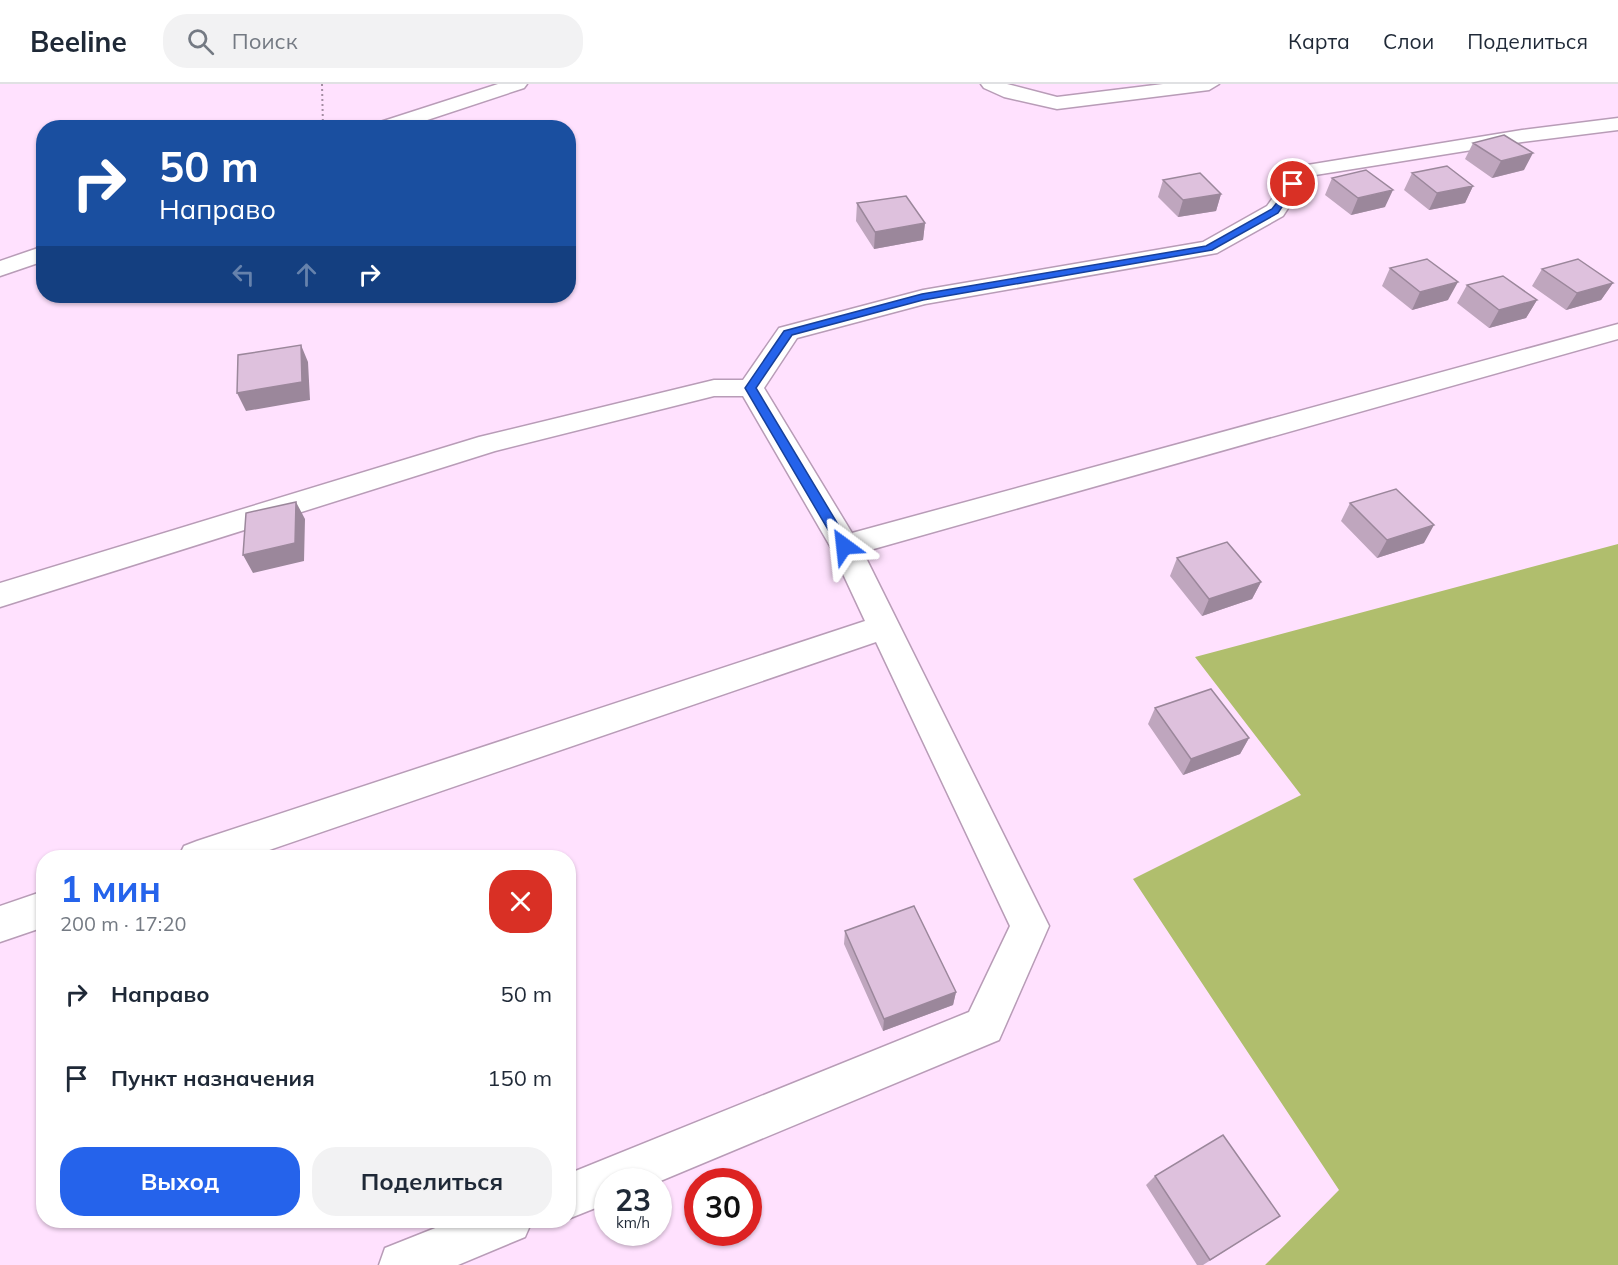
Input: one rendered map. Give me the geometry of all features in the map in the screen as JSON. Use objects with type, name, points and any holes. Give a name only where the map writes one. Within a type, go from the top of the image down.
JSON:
[{"type":"street","points":[[406,120],[517,84]]},
{"type":"street","points":[[991,84],[1011,93],[1057,103],[1209,84]]},
{"type":"street","points":[[751,388],[788,333],[922,297],[1209,248],[1275,211],[1302,171],[1522,136],[1618,124]]},
{"type":"street","points":[[0,269],[36,256]]},
{"type":"street","points":[[844,546],[1618,330]]},
{"type":"street","points":[[0,595],[489,443],[714,388],[751,388]]},
{"type":"street","points":[[576,1194],[984,1026],[1030,926],[844,546],[751,388]]},
{"type":"street","points":[[221,850],[884,627]]},
{"type":"street","points":[[0,924],[36,912]]},
{"type":"street","points":[[402,1265],[492,1228]]},
{"type":"path","points":[[322,84],[323,120]]},
{"type":"green space","points":[[1618,544],[1618,1265],[1265,1265],[1339,1190],[1133,879],[1301,795],[1195,657]]},
{"type":"building","points":[[1504,135],[1533,153],[1501,161],[1473,143]]},
{"type":"building","points":[[1447,166],[1473,186],[1437,193],[1412,173]]},
{"type":"building","points":[[1366,170],[1393,190],[1358,198],[1332,178]]},
{"type":"building","points":[[1200,173],[1221,194],[1183,200],[1163,180]]},
{"type":"building","points":[[906,196],[925,223],[875,232],[857,203]]},
{"type":"building","points":[[1427,259],[1458,282],[1420,292],[1390,268]]},
{"type":"building","points":[[1578,259],[1613,283],[1577,293],[1542,269]]},
{"type":"building","points":[[1503,276],[1537,300],[1499,310],[1467,285]]},
{"type":"building","points":[[301,345],[302,382],[237,393],[238,355]]},
{"type":"building","points":[[1396,489],[1434,525],[1387,540],[1350,503]]},
{"type":"building","points":[[296,502],[295,543],[243,555],[246,513]]},
{"type":"building","points":[[1227,542],[1261,582],[1209,599],[1177,558]]},
{"type":"building","points":[[1211,689],[1249,738],[1191,759],[1155,708]]},
{"type":"building","points":[[914,906],[956,992],[884,1019],[845,931]]},
{"type":"building","points":[[1223,1135],[1280,1216],[1210,1260],[1155,1176]]},
{"type":"route","points":[[844,546],[751,388],[788,333],[922,297],[1209,248],[1275,211],[1293,184]]}]
